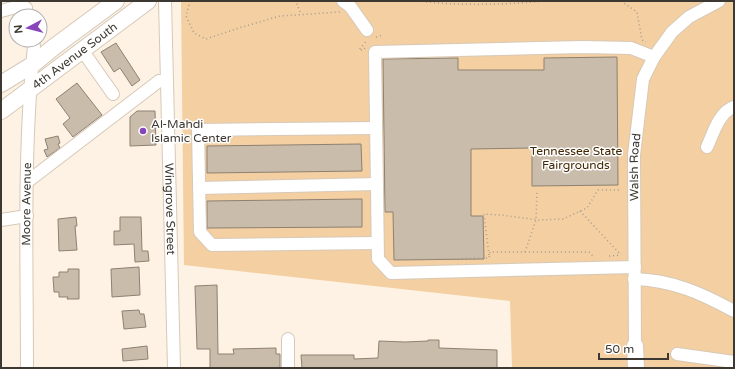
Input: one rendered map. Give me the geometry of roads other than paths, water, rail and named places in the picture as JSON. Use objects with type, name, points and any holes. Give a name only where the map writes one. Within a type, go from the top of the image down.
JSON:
[{"type":"main road","name":"4th Avenue South","points":[[1,84],[32,65],[116,1]]},
{"type":"main road","name":"4th Avenue South","points":[[1,111],[148,1]]},
{"type":"main road","name":"Walsh Road","points":[[636,346],[636,368]]},
{"type":"street","name":"Wingrove Street","points":[[166,1],[174,368]]},
{"type":"street","name":"Walsh Road","points":[[636,346],[634,273],[634,155],[643,80],[654,57],[672,32],[689,17],[719,1]]},
{"type":"street","points":[[344,5],[350,6],[369,35]]},
{"type":"street","points":[[12,8],[20,6],[26,8]]},
{"type":"street","points":[[654,57],[632,48],[589,47],[375,52],[378,259],[391,273],[634,273],[648,279],[668,282],[690,289],[734,311]]},
{"type":"street","name":"Moore Avenue","points":[[27,368],[27,216],[30,89],[34,48]]},
{"type":"street","points":[[82,50],[113,94]]},
{"type":"street","points":[[28,182],[159,81],[167,81]]},
{"type":"street","points":[[707,147],[720,119],[730,108],[734,107]]},
{"type":"street","points":[[376,128],[198,130],[199,188],[200,232],[212,245],[378,243]]},
{"type":"street","points":[[199,188],[377,184]]},
{"type":"street","points":[[1,220],[27,216]]},
{"type":"street","points":[[288,339],[288,368]]},
{"type":"street","points":[[677,354],[734,362]]},
{"type":"place","name":"Al-Mahdi Islamic Center","points":[[143,131]]},
{"type":"park label","name":"Tennessee State Fairgrounds","points":[[576,158]]}]
